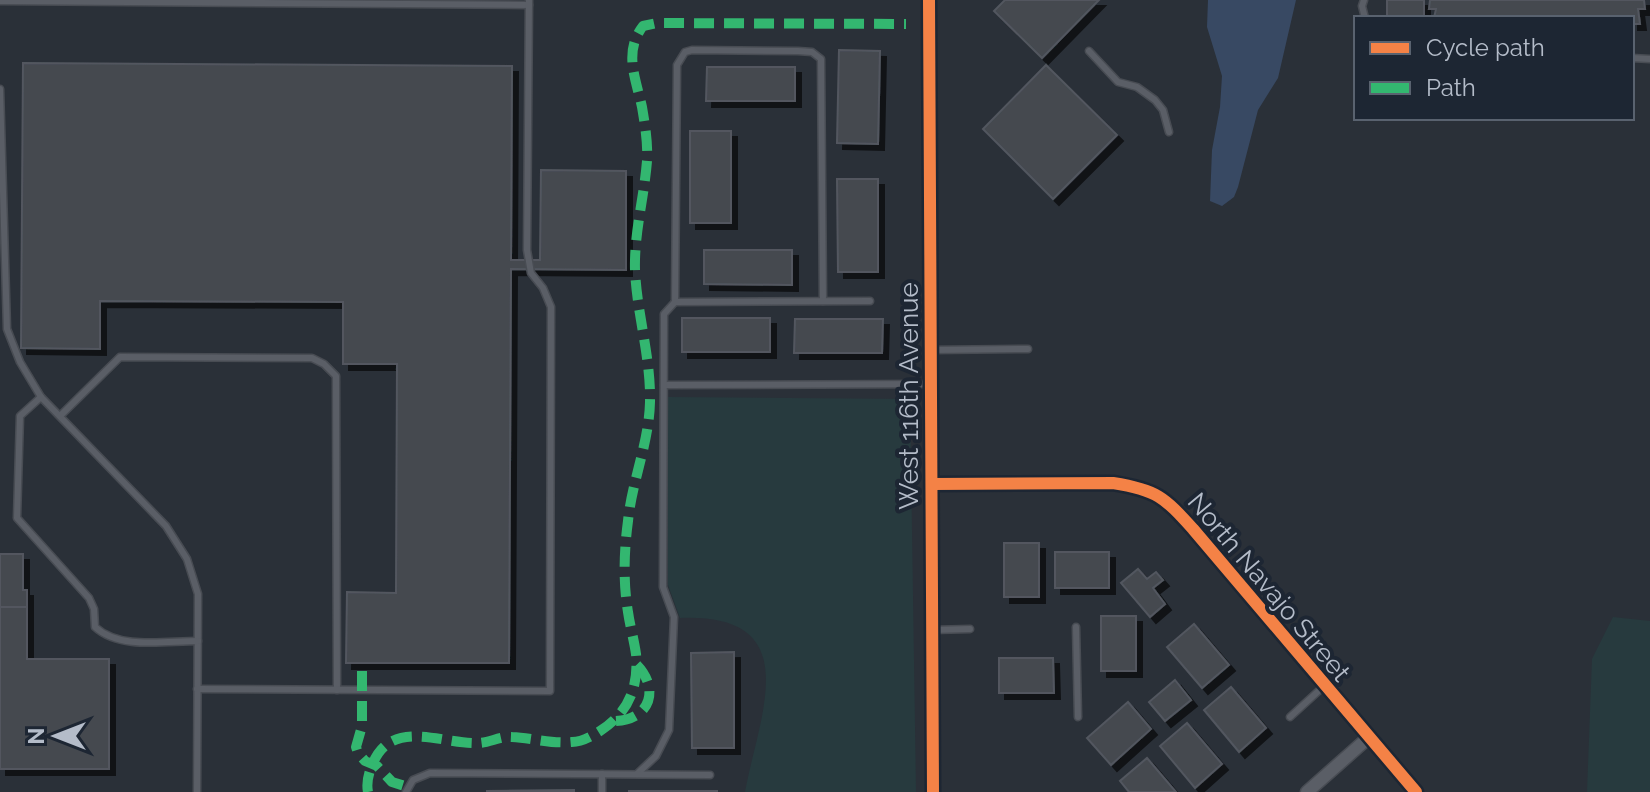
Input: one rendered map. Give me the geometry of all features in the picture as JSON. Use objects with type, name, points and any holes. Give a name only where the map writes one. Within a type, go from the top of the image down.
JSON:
[{"type":"street","name":"West 116th Avenue","points":[[929,0],[933,792]]},
{"type":"street","name":"North Navajo Street","points":[[932,484],[1113,483],[1151,490],[1163,497],[1416,792]]},
{"type":"street","points":[[1307,792],[1368,738]]},
{"type":"lane","points":[[0,1],[529,2],[527,250],[531,273],[543,288],[551,307],[550,691],[197,689]]},
{"type":"lane","points":[[637,774],[663,747],[669,730],[674,617],[663,587],[664,314],[675,302],[677,65],[685,52],[798,51],[812,52],[821,59],[823,301]]},
{"type":"lane","points":[[1089,51],[1118,82],[1137,87],[1155,100],[1163,110],[1169,132]]},
{"type":"lane","points":[[0,89],[7,329],[20,362],[41,397],[166,526],[187,559],[198,594],[197,792]]},
{"type":"lane","points":[[675,302],[870,301]]},
{"type":"lane","points":[[931,350],[1028,349]]},
{"type":"lane","points":[[60,416],[120,357],[312,358],[324,364],[336,376],[337,690]]},
{"type":"lane","points":[[664,385],[931,384]]},
{"type":"lane","points":[[41,397],[20,416],[17,518],[89,598],[94,609],[95,627],[106,637],[131,641],[198,641]]},
{"type":"lane","points":[[1076,627],[1078,717]]},
{"type":"lane","points":[[932,630],[970,629]]},
{"type":"lane","points":[[1290,717],[1324,686]]},
{"type":"lane","points":[[406,792],[413,780],[430,773],[710,775]]},
{"type":"lane","points":[[602,774],[602,792]]},
{"type":"green space","points":[[668,397],[910,399],[916,792],[745,792],[759,732],[766,674],[761,651],[746,632],[720,621],[680,618],[668,585]]},
{"type":"green space","points":[[1613,617],[1650,621],[1650,792],[1587,792],[1592,659]]},
{"type":"water","points":[[1208,0],[1296,0],[1278,78],[1258,110],[1234,197],[1222,206],[1210,201],[1212,150],[1222,76],[1207,27]]},
{"type":"building","points":[[1005,0],[1099,0],[1042,58],[994,11]]},
{"type":"building","points":[[1387,0],[1424,0],[1424,16],[1387,16]]},
{"type":"building","points":[[1430,0],[1644,0],[1645,9],[1638,9],[1640,24],[1634,24],[1634,16],[1434,16],[1436,9],[1429,9]]},
{"type":"building","points":[[839,50],[880,51],[878,144],[837,143]]},
{"type":"building","points":[[23,63],[512,66],[511,260],[540,260],[541,170],[626,171],[626,270],[511,269],[509,663],[346,663],[347,592],[396,593],[397,364],[343,364],[343,302],[100,301],[100,349],[21,348]]},
{"type":"building","points":[[1046,65],[1117,135],[1053,199],[983,129]]},
{"type":"building","points":[[707,67],[795,67],[795,101],[706,101]]},
{"type":"building","points":[[690,131],[731,131],[731,223],[690,223]]},
{"type":"building","points":[[837,179],[878,179],[878,272],[838,272]]},
{"type":"building","points":[[704,250],[792,250],[792,285],[704,284]]},
{"type":"building","points":[[682,318],[770,318],[770,352],[682,352]]},
{"type":"building","points":[[795,319],[883,319],[882,353],[794,353]]},
{"type":"building","points":[[1004,543],[1039,543],[1039,597],[1004,597]]},
{"type":"building","points":[[1055,552],[1109,552],[1109,588],[1055,588]]},
{"type":"building","points":[[0,554],[23,554],[23,590],[27,590],[27,607],[0,607]]},
{"type":"building","points":[[1138,569],[1147,579],[1156,572],[1163,580],[1153,588],[1165,604],[1150,617],[1121,583]]},
{"type":"building","points":[[0,607],[27,607],[27,659],[109,659],[109,769],[0,769]]},
{"type":"building","points":[[1101,616],[1136,616],[1136,671],[1101,671]]},
{"type":"building","points":[[1194,624],[1229,665],[1202,688],[1167,647]]},
{"type":"building","points":[[734,652],[734,748],[692,748],[691,653]]},
{"type":"building","points":[[999,658],[1053,658],[1054,693],[999,693]]},
{"type":"building","points":[[1175,680],[1191,700],[1165,721],[1149,702]]},
{"type":"building","points":[[1231,687],[1266,728],[1239,752],[1204,710]]},
{"type":"building","points":[[1128,702],[1151,729],[1111,765],[1087,738]]},
{"type":"building","points":[[1187,723],[1222,764],[1195,788],[1160,746]]},
{"type":"building","points":[[1147,758],[1176,792],[1129,792],[1120,781]]},
{"type":"building","points":[[487,791],[574,792],[487,792]]},
{"type":"building","points":[[717,791],[717,792],[629,792]]},
{"type":"marked path","points":[[368,792],[368,777],[373,763],[381,749],[392,741],[419,736],[477,743],[508,737],[579,741],[610,724],[630,698],[636,678],[636,654],[626,601],[625,555],[630,506],[647,432],[650,402],[635,270],[647,141],[632,56],[643,26],[657,23],[906,24]]},
{"type":"marked path","points":[[616,721],[637,715],[648,701],[648,683],[636,664]]},
{"type":"marked path","points":[[362,671],[362,726],[356,747],[358,753],[365,761],[377,766],[392,782],[408,787]]},
{"type":"cycle path","points":[[929,0],[933,792]]},
{"type":"cycle path","points":[[932,484],[1113,483],[1159,497],[1193,529],[1416,792]]}]
